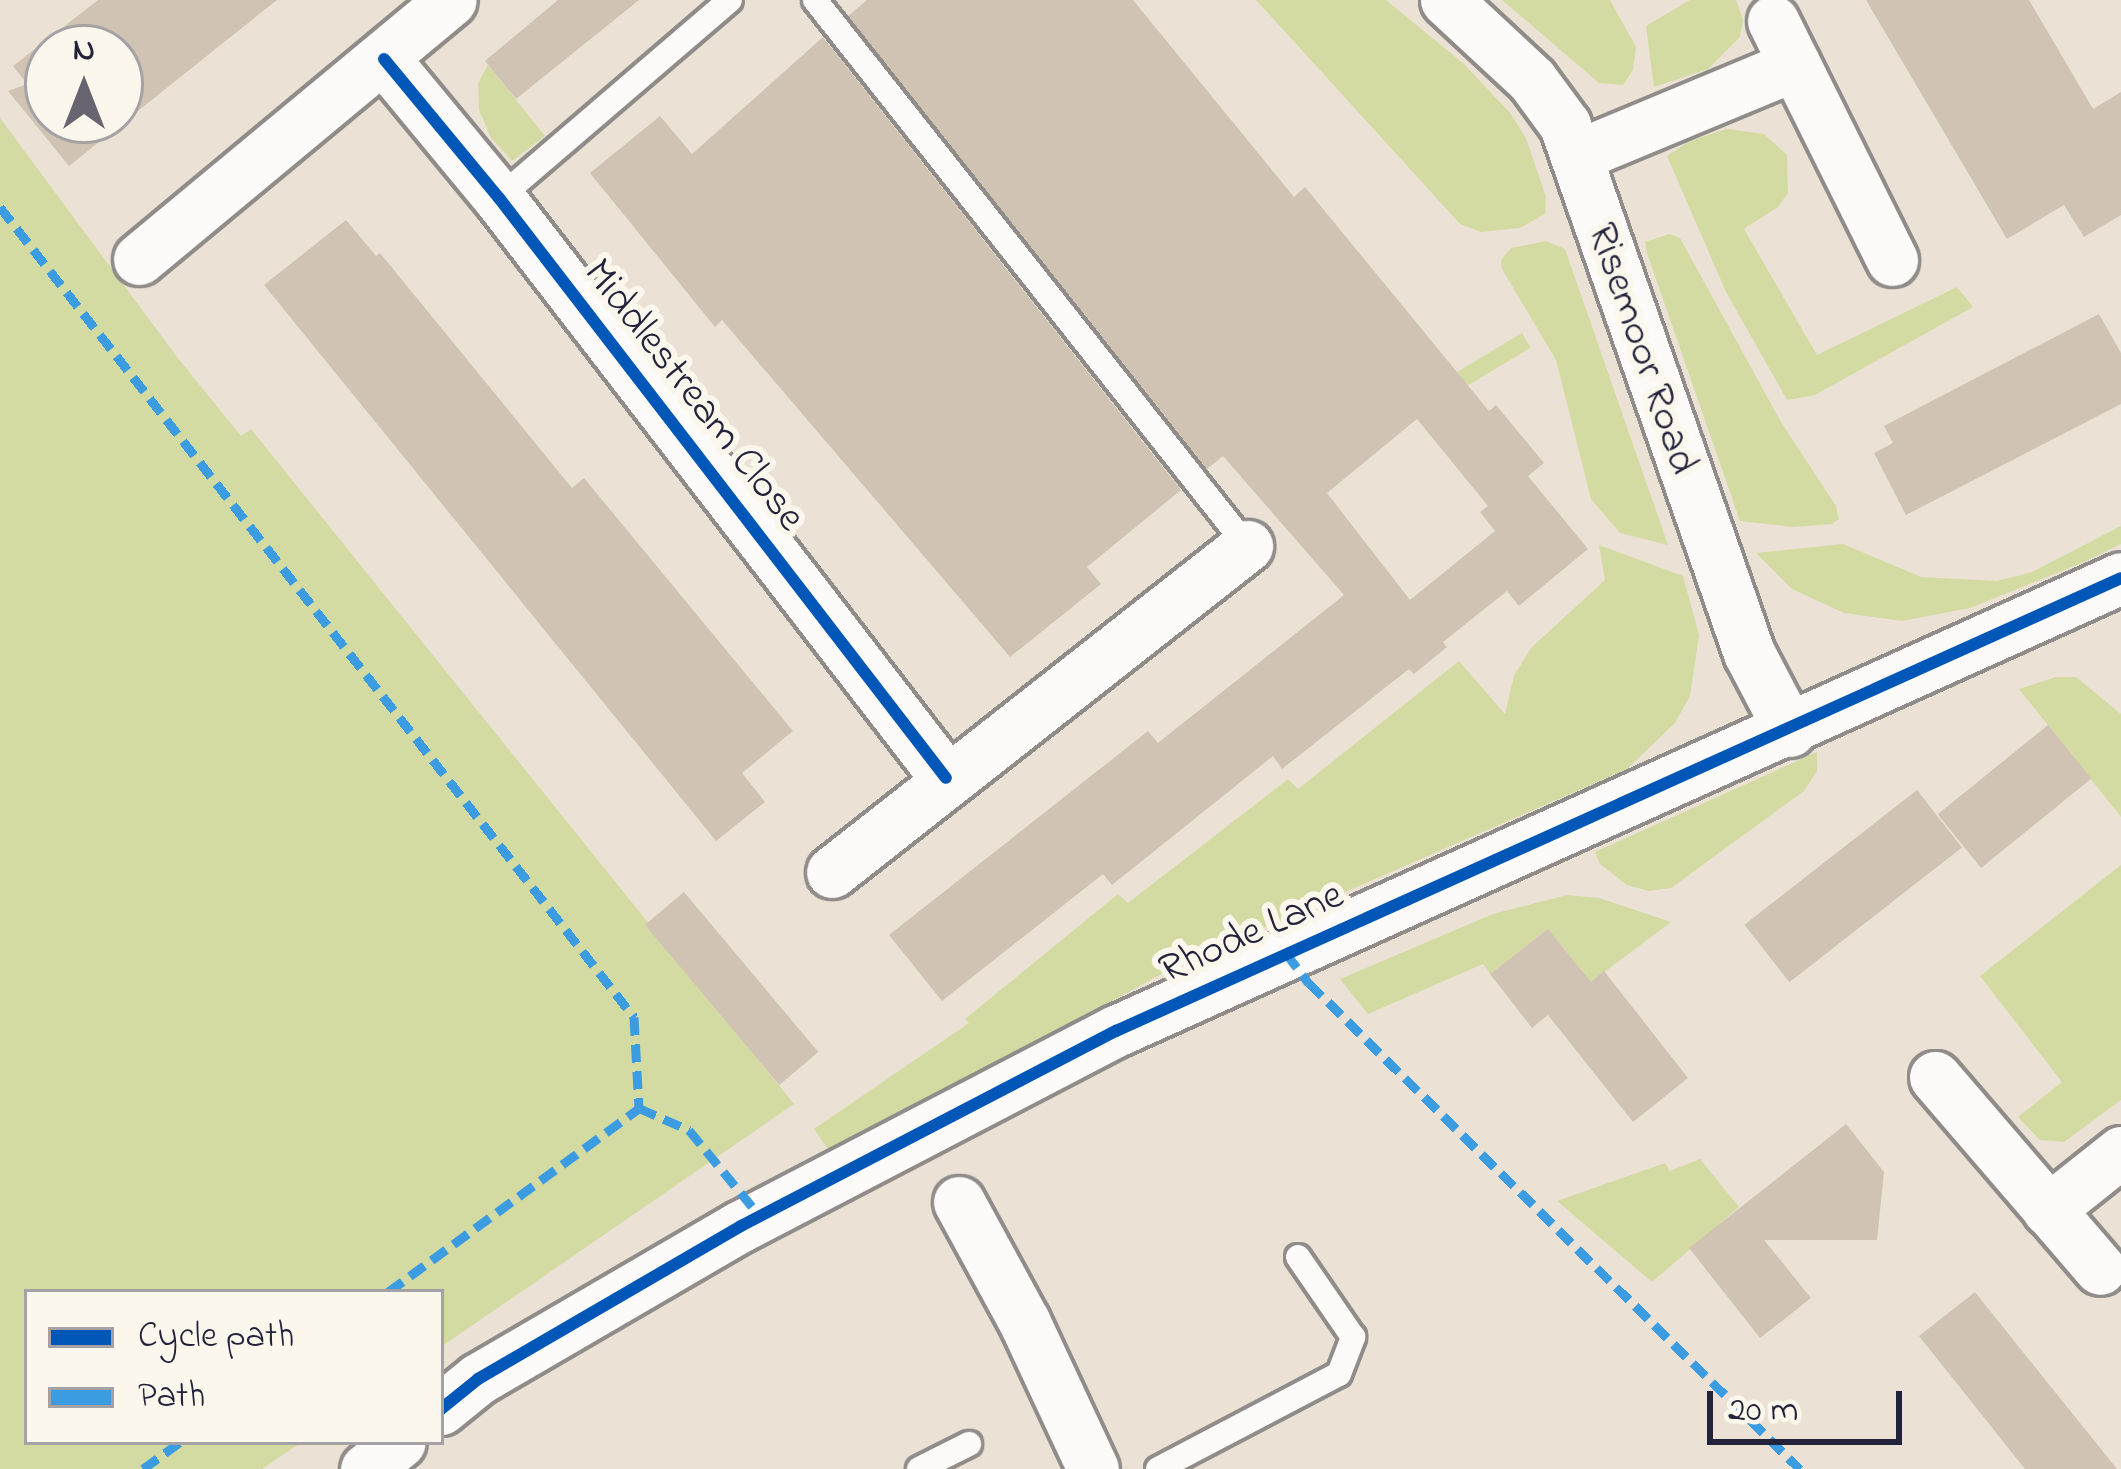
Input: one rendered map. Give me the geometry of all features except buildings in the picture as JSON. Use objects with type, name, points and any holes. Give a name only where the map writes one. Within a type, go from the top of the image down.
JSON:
[{"type":"street","points":[[139,259],[451,0]]},
{"type":"street","name":"Risemoor Road","points":[[1446,0],[1532,80],[1565,125],[1749,652],[1790,731]]},
{"type":"street","points":[[1576,156],[1784,43],[1892,260]]},
{"type":"street","name":"Middlestream Close","points":[[384,59],[499,198],[946,778]]},
{"type":"street","points":[[832,872],[1247,546]]},
{"type":"street","name":"Rhode Lane","points":[[444,1407],[478,1379],[740,1226],[1116,1031],[1790,731],[2116,592]]},
{"type":"street","points":[[1935,1077],[2100,1269]]},
{"type":"street","points":[[2048,1210],[2121,1152]]},
{"type":"street","points":[[959,1202],[1024,1321],[1093,1469]]},
{"type":"street","points":[[366,1469],[396,1445]]},
{"type":"lane","points":[[499,198],[730,0]]},
{"type":"lane","points":[[815,0],[1247,546]]},
{"type":"lane","points":[[1158,1469],[1339,1374],[1353,1337],[1298,1257]]},
{"type":"lane","points":[[919,1469],[969,1444]]},
{"type":"green space","points":[[1256,0],[1386,0],[1464,64],[1510,113],[1526,138],[1546,197],[1545,214],[1520,228],[1481,232],[1460,224]]},
{"type":"green space","points":[[1502,0],[1610,0],[1636,47],[1633,70],[1623,85],[1599,83]]},
{"type":"green space","points":[[1690,0],[1736,0],[1743,20],[1740,37],[1708,69],[1654,87],[1646,26]]},
{"type":"green space","points":[[488,65],[545,136],[512,161],[491,138],[479,110],[478,83]]},
{"type":"green space","points":[[0,118],[177,357],[241,436],[251,429],[794,1104],[444,1345],[444,1289],[24,1289],[24,1445],[298,1445],[262,1469],[0,1469]]},
{"type":"green space","points":[[1727,129],[1764,134],[1787,155],[1788,193],[1778,207],[1744,229],[1817,355],[1957,287],[1973,307],[1815,395],[1787,400],[1726,292],[1667,156],[1690,141]]},
{"type":"green space","points":[[1669,234],[1680,238],[1781,422],[1836,506],[1839,519],[1832,524],[1794,527],[1740,521],[1647,253],[1645,242]]},
{"type":"green space","points":[[1546,241],[1565,249],[1668,545],[1620,533],[1591,499],[1556,360],[1502,269],[1501,260],[1511,248]]},
{"type":"green space","points":[[1522,333],[1531,348],[1344,460],[1335,445]]},
{"type":"green space","points":[[2121,526],[2121,544],[2084,562],[1970,608],[1902,621],[1844,613],[1792,589],[1756,553],[1843,544],[1921,577],[1997,581],[2032,572]]},
{"type":"green space","points":[[1599,545],[1683,576],[1699,635],[1690,696],[1675,723],[1627,769],[1176,966],[832,1155],[814,1129],[969,1023],[965,1019],[1118,894],[1128,903],[1288,779],[1298,789],[1459,661],[1505,714],[1514,676],[1531,648],[1605,580]]},
{"type":"green space","points":[[2056,677],[2076,677],[2121,714],[2121,817],[2019,689]]},
{"type":"green space","points":[[1817,752],[1817,771],[1804,791],[1671,888],[1649,891],[1627,885],[1600,864],[1595,852]]},
{"type":"green space","points":[[2121,865],[2121,1100],[2064,1142],[2040,1140],[2018,1117],[2062,1082],[1980,976]]},
{"type":"green space","points":[[1567,895],[1599,898],[1671,922],[1591,982],[1548,929],[1490,974],[1483,964],[1368,1014],[1340,979],[1493,914]]},
{"type":"green space","points":[[1700,1159],[1739,1207],[1652,1282],[1557,1201],[1665,1163],[1670,1171]]},
{"type":"marked path","points":[[0,207],[634,1017],[639,1108],[689,1130],[760,1216]]},
{"type":"marked path","points":[[1286,953],[1309,983],[1800,1469]]},
{"type":"marked path","points":[[392,1289],[639,1108]]},
{"type":"marked path","points":[[143,1469],[176,1445]]},
{"type":"cycle path","points":[[384,59],[499,198],[946,778]]},
{"type":"cycle path","points":[[444,1407],[478,1379],[741,1226],[1116,1031],[2121,578]]}]
